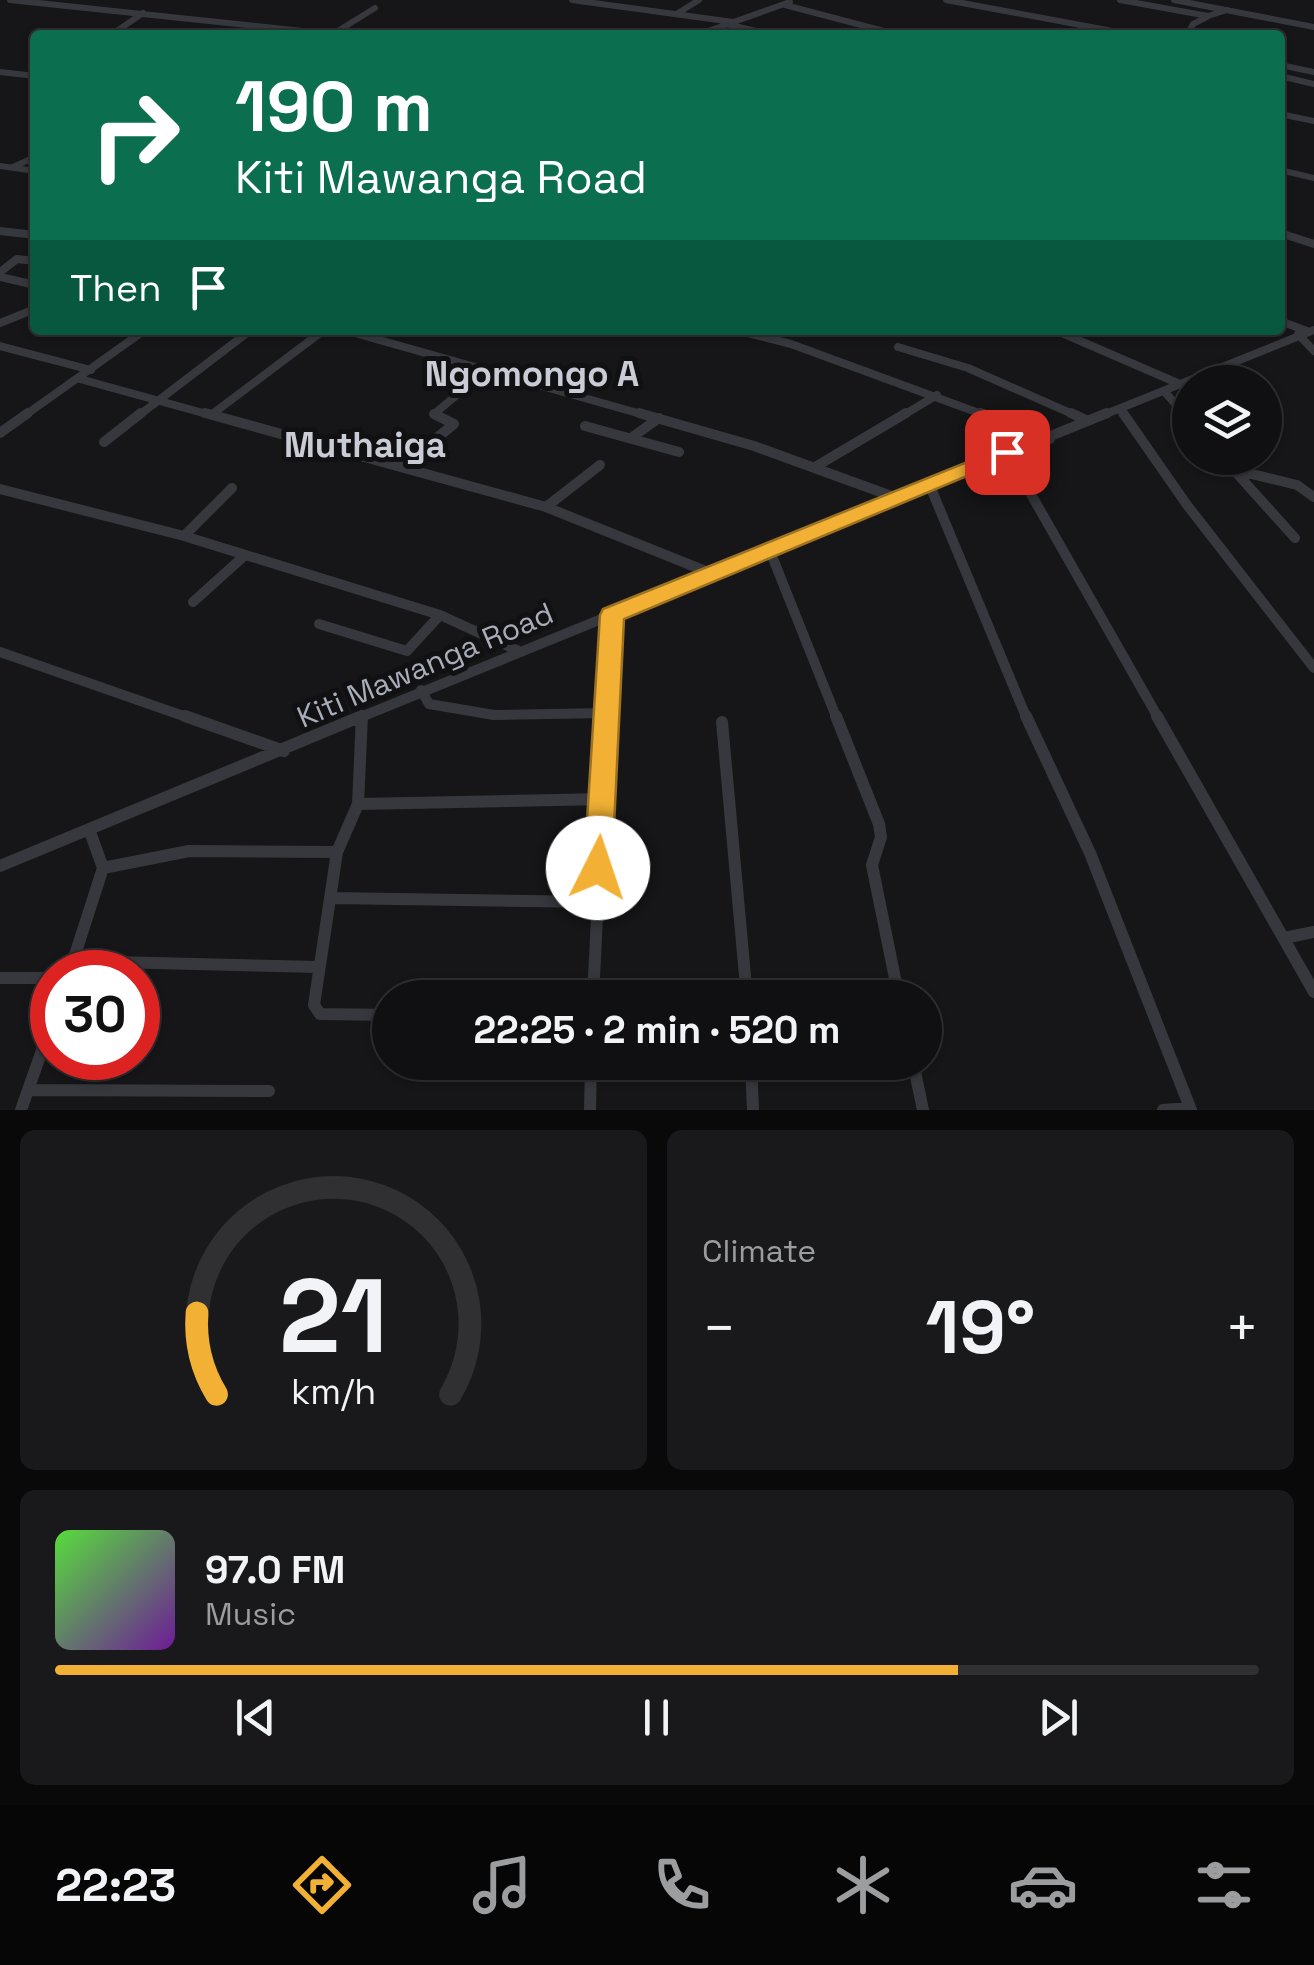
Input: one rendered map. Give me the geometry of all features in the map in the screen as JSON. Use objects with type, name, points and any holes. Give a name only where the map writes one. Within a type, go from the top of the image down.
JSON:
[{"type":"street","points":[[10,0],[292,30]]},
{"type":"street","points":[[82,7],[92,0]]},
{"type":"street","points":[[572,0],[677,14],[756,30]]},
{"type":"street","points":[[677,14],[699,0]]},
{"type":"street","points":[[711,30],[794,0]]},
{"type":"street","points":[[946,0],[1107,30]]},
{"type":"street","points":[[1120,0],[1208,16]]},
{"type":"street","points":[[1174,0],[1314,26]]},
{"type":"street","points":[[785,5],[879,30]]},
{"type":"street","points":[[343,30],[376,8]]},
{"type":"street","points":[[1189,30],[1192,24],[1228,10]]},
{"type":"street","points":[[118,30],[142,13]]},
{"type":"street","points":[[1285,66],[1314,72]]},
{"type":"street","points":[[1285,76],[1297,68]]},
{"type":"street","points":[[0,72],[30,75]]},
{"type":"street","points":[[1285,79],[1314,84]]},
{"type":"street","points":[[1285,115],[1314,121]]},
{"type":"street","points":[[12,167],[30,160]]},
{"type":"street","points":[[0,166],[30,170]]},
{"type":"street","points":[[1285,171],[1314,178]]},
{"type":"street","points":[[0,231],[30,234]]},
{"type":"street","points":[[1285,234],[1314,244]]},
{"type":"street","points":[[0,275],[17,260],[30,261]]},
{"type":"street","points":[[0,275],[30,284]]},
{"type":"street","points":[[0,323],[30,311]]},
{"type":"street","points":[[1307,332],[1314,351]]},
{"type":"street","name":"Kiti Mawanga Road","points":[[1229,365],[1307,332]]},
{"type":"street","points":[[0,434],[138,335]]},
{"type":"street","points":[[104,442],[243,335]]},
{"type":"street","points":[[211,415],[317,335]]},
{"type":"street","points":[[362,335],[660,418],[815,467],[898,499]]},
{"type":"street","points":[[756,335],[937,395],[1050,439]]},
{"type":"street","points":[[1067,335],[1172,381]]},
{"type":"street","points":[[0,346],[91,370]]},
{"type":"street","points":[[898,347],[968,368],[1088,421]]},
{"type":"street","points":[[401,468],[452,427],[454,420],[434,414],[488,369]]},
{"type":"street","points":[[80,380],[546,506],[714,574]]},
{"type":"street","name":"Kiti Mawanga Road","points":[[0,866],[284,751],[420,690],[1172,388]]},
{"type":"street","points":[[1164,391],[1172,400]]},
{"type":"street","points":[[815,467],[937,395]]},
{"type":"street","points":[[1120,410],[1187,505],[1314,668]]},
{"type":"street","points":[[631,438],[660,418]]},
{"type":"street","points":[[585,426],[680,452]]},
{"type":"street","points":[[1007,452],[1314,992]]},
{"type":"street","points":[[546,506],[600,466]]},
{"type":"street","points":[[1238,475],[1295,538]]},
{"type":"street","points":[[1255,475],[1297,485],[1314,497]]},
{"type":"street","points":[[930,486],[1031,729],[1090,853],[1191,1109],[1163,1110]]},
{"type":"street","points":[[184,536],[232,488]]},
{"type":"street","points":[[0,489],[184,536],[440,616],[520,652]]},
{"type":"street","points":[[770,551],[879,824],[882,836],[872,865],[896,980]]},
{"type":"street","points":[[192,602],[244,557]]},
{"type":"street","points":[[594,980],[612,615]]},
{"type":"street","points":[[319,624],[408,652],[440,616]]},
{"type":"street","points":[[0,652],[284,751]]},
{"type":"street","points":[[420,690],[429,704],[494,715],[606,713]]},
{"type":"street","points":[[362,714],[358,804],[337,852],[318,967],[315,1011],[372,1014]]},
{"type":"street","points":[[722,722],[745,980]]},
{"type":"street","points":[[358,804],[603,799]]},
{"type":"street","points":[[76,950],[103,868],[89,829]]},
{"type":"street","points":[[103,868],[133,857],[165,853],[337,852]]},
{"type":"street","points":[[332,898],[596,902]]},
{"type":"street","points":[[1284,938],[1314,932]]},
{"type":"street","points":[[160,967],[318,967]]},
{"type":"street","points":[[0,978],[30,978]]},
{"type":"street","points":[[21,1110],[32,1080]]},
{"type":"street","points":[[590,1110],[591,1080]]},
{"type":"street","points":[[752,1080],[753,1110]]},
{"type":"street","points":[[917,1080],[923,1110]]},
{"type":"street","points":[[29,1090],[269,1092]]},
{"type":"district","name":"Ngomongo A","points":[[532,374]]},
{"type":"district","name":"Muthaiga","points":[[365,445]]},
{"type":"route","points":[[598,868],[612,615],[1007,452]]}]
